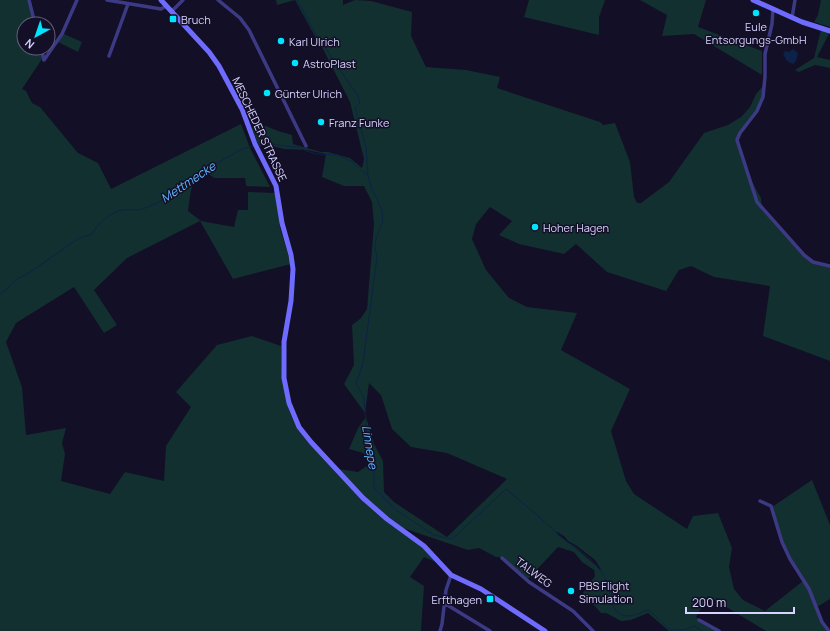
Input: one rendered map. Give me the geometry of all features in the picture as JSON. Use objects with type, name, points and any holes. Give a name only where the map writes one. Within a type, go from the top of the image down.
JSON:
[{"type":"main road","name":"MESCHEDER STRASSE","points":[[160,0],[209,52],[219,66],[242,108],[256,146],[276,186],[283,231],[293,264],[291,301],[284,337],[284,378],[287,396],[294,416],[308,439],[363,498],[383,516],[424,546],[451,575],[481,589],[545,631]]},
{"type":"main road","points":[[753,0],[792,18],[830,31]]},
{"type":"street","points":[[29,0],[33,16]]},
{"type":"street","points":[[56,43],[62,34],[77,0]]},
{"type":"street","points":[[107,0],[161,9],[166,6]]},
{"type":"street","points":[[171,12],[183,0]]},
{"type":"street","points":[[218,0],[240,18],[249,30],[306,146]]},
{"type":"street","points":[[792,18],[795,0]]},
{"type":"street","points":[[109,56],[128,4]]},
{"type":"street","points":[[773,9],[772,24],[765,54],[763,97],[757,111],[740,133],[737,140],[757,202],[804,255],[813,262],[830,266]]},
{"type":"street","points":[[760,501],[771,506],[782,542],[792,563],[809,589],[822,622],[829,631]]},
{"type":"street","name":"TALWEG","points":[[502,558],[529,582],[573,611],[592,631]]},
{"type":"street","points":[[440,631],[444,603],[451,575]]},
{"type":"street","points":[[444,603],[490,631]]},
{"type":"street","points":[[699,620],[719,631]]},
{"type":"green space","points":[[0,0],[29,0],[32,16],[16,16],[16,56],[41,56],[42,59],[22,89],[26,91],[32,103],[40,107],[78,153],[98,163],[111,189],[241,124],[250,148],[270,187],[246,186],[245,178],[214,178],[206,172],[196,178],[192,188],[188,211],[201,221],[234,227],[238,210],[248,210],[248,192],[276,193],[280,228],[291,264],[233,279],[200,221],[127,258],[94,290],[117,325],[104,333],[74,287],[16,323],[6,342],[22,387],[26,435],[66,428],[62,443],[65,454],[61,481],[110,494],[125,472],[164,481],[166,446],[191,407],[176,392],[217,345],[252,336],[281,346],[282,374],[287,403],[297,428],[307,441],[366,504],[421,545],[438,563],[424,557],[410,577],[424,586],[421,631],[0,631]]},
{"type":"green space","points":[[276,0],[295,0],[277,5]]},
{"type":"green space","points":[[295,0],[343,0],[343,5],[355,0],[371,1],[412,12],[411,36],[426,67],[466,70],[500,77],[497,88],[600,122],[603,125],[615,123],[630,162],[634,197],[637,203],[641,203],[669,182],[704,133],[728,125],[741,117],[750,107],[756,94],[763,86],[763,93],[758,108],[736,139],[752,182],[761,198],[762,210],[811,262],[830,267],[830,361],[763,336],[770,286],[714,277],[691,266],[679,270],[666,291],[607,272],[576,244],[564,254],[519,244],[499,235],[512,221],[490,207],[476,224],[472,239],[486,270],[509,298],[527,307],[577,313],[561,350],[630,389],[611,431],[626,481],[634,494],[687,529],[693,516],[718,513],[732,548],[729,567],[734,589],[743,600],[765,611],[803,581],[808,588],[827,631],[766,631],[708,596],[696,617],[719,631],[669,631],[648,613],[631,620],[621,621],[606,613],[601,613],[583,593],[595,576],[594,570],[582,562],[574,552],[558,547],[528,579],[501,557],[496,557],[479,548],[468,550],[403,528],[369,501],[339,469],[358,472],[370,464],[363,453],[349,449],[358,428],[366,417],[374,444],[383,461],[384,492],[394,502],[447,537],[507,479],[447,453],[411,447],[392,429],[381,395],[369,383],[365,413],[344,384],[354,365],[352,325],[361,318],[367,309],[374,224],[372,202],[364,186],[344,186],[322,177],[326,154],[307,150],[284,149],[268,145],[259,146],[252,128],[266,126],[292,135],[293,144],[350,158],[362,168],[364,159],[350,102],[320,43]],"holes":[[[556,531],[568,541],[595,560],[602,571],[558,535]]]},
{"type":"green space","points":[[529,0],[605,0],[599,17],[599,35],[524,17]]},
{"type":"green space","points":[[640,0],[706,0],[698,27],[762,51],[762,75],[694,34],[662,36],[667,15]]},
{"type":"green space","points":[[821,0],[830,0],[830,27],[814,22],[818,15]]},
{"type":"green space","points":[[821,30],[830,32],[817,57],[830,60],[830,68],[815,65],[799,72],[795,70],[814,58]]},
{"type":"green space","points":[[64,34],[82,42],[78,52],[58,42]]},
{"type":"green space","points":[[812,480],[830,525],[830,599],[817,607],[811,592],[780,534],[772,507]]},
{"type":"water","points":[[793,49],[798,53],[796,61],[793,64],[787,61],[783,54],[785,51],[789,52]]},
{"type":"waterway","name":"Linnepe","points":[[297,0],[317,37],[322,42],[358,96],[360,103],[355,108],[366,147],[368,176],[371,187],[382,210],[383,221],[376,239],[375,249],[377,257],[363,363],[356,384],[364,397],[367,440],[374,471],[374,488],[396,510],[434,535],[452,539],[506,489],[567,542],[589,558],[604,576],[610,589],[612,597],[610,600],[616,611],[622,615],[629,616],[649,610],[670,630],[684,630],[694,626],[702,631]]},
{"type":"waterway","name":"Mettmecke","points":[[258,145],[268,143],[299,147],[317,154],[338,155],[351,161],[368,176]]},
{"type":"waterway","name":"Mettmecke","points":[[0,294],[14,281],[30,272],[79,238],[92,234],[101,222],[110,215],[123,210],[137,210],[151,206],[163,200],[180,188],[189,179],[242,149],[253,146]]},
{"type":"place","name":"Eule Entsorgungs-GmbH","points":[[756,13]]},
{"type":"place","name":"Bruch","points":[[173,19]]},
{"type":"place","name":"Karl Ulrich","points":[[281,41]]},
{"type":"place","name":"AstroPlast","points":[[295,63]]},
{"type":"place","name":"Günter Ulrich","points":[[267,93]]},
{"type":"place","name":"Franz Funke","points":[[321,122]]},
{"type":"place","name":"Hoher Hagen","points":[[535,227]]},
{"type":"place","name":"PBS Flight Simulation","points":[[571,591]]},
{"type":"place","name":"Erfthagen","points":[[490,599]]}]
